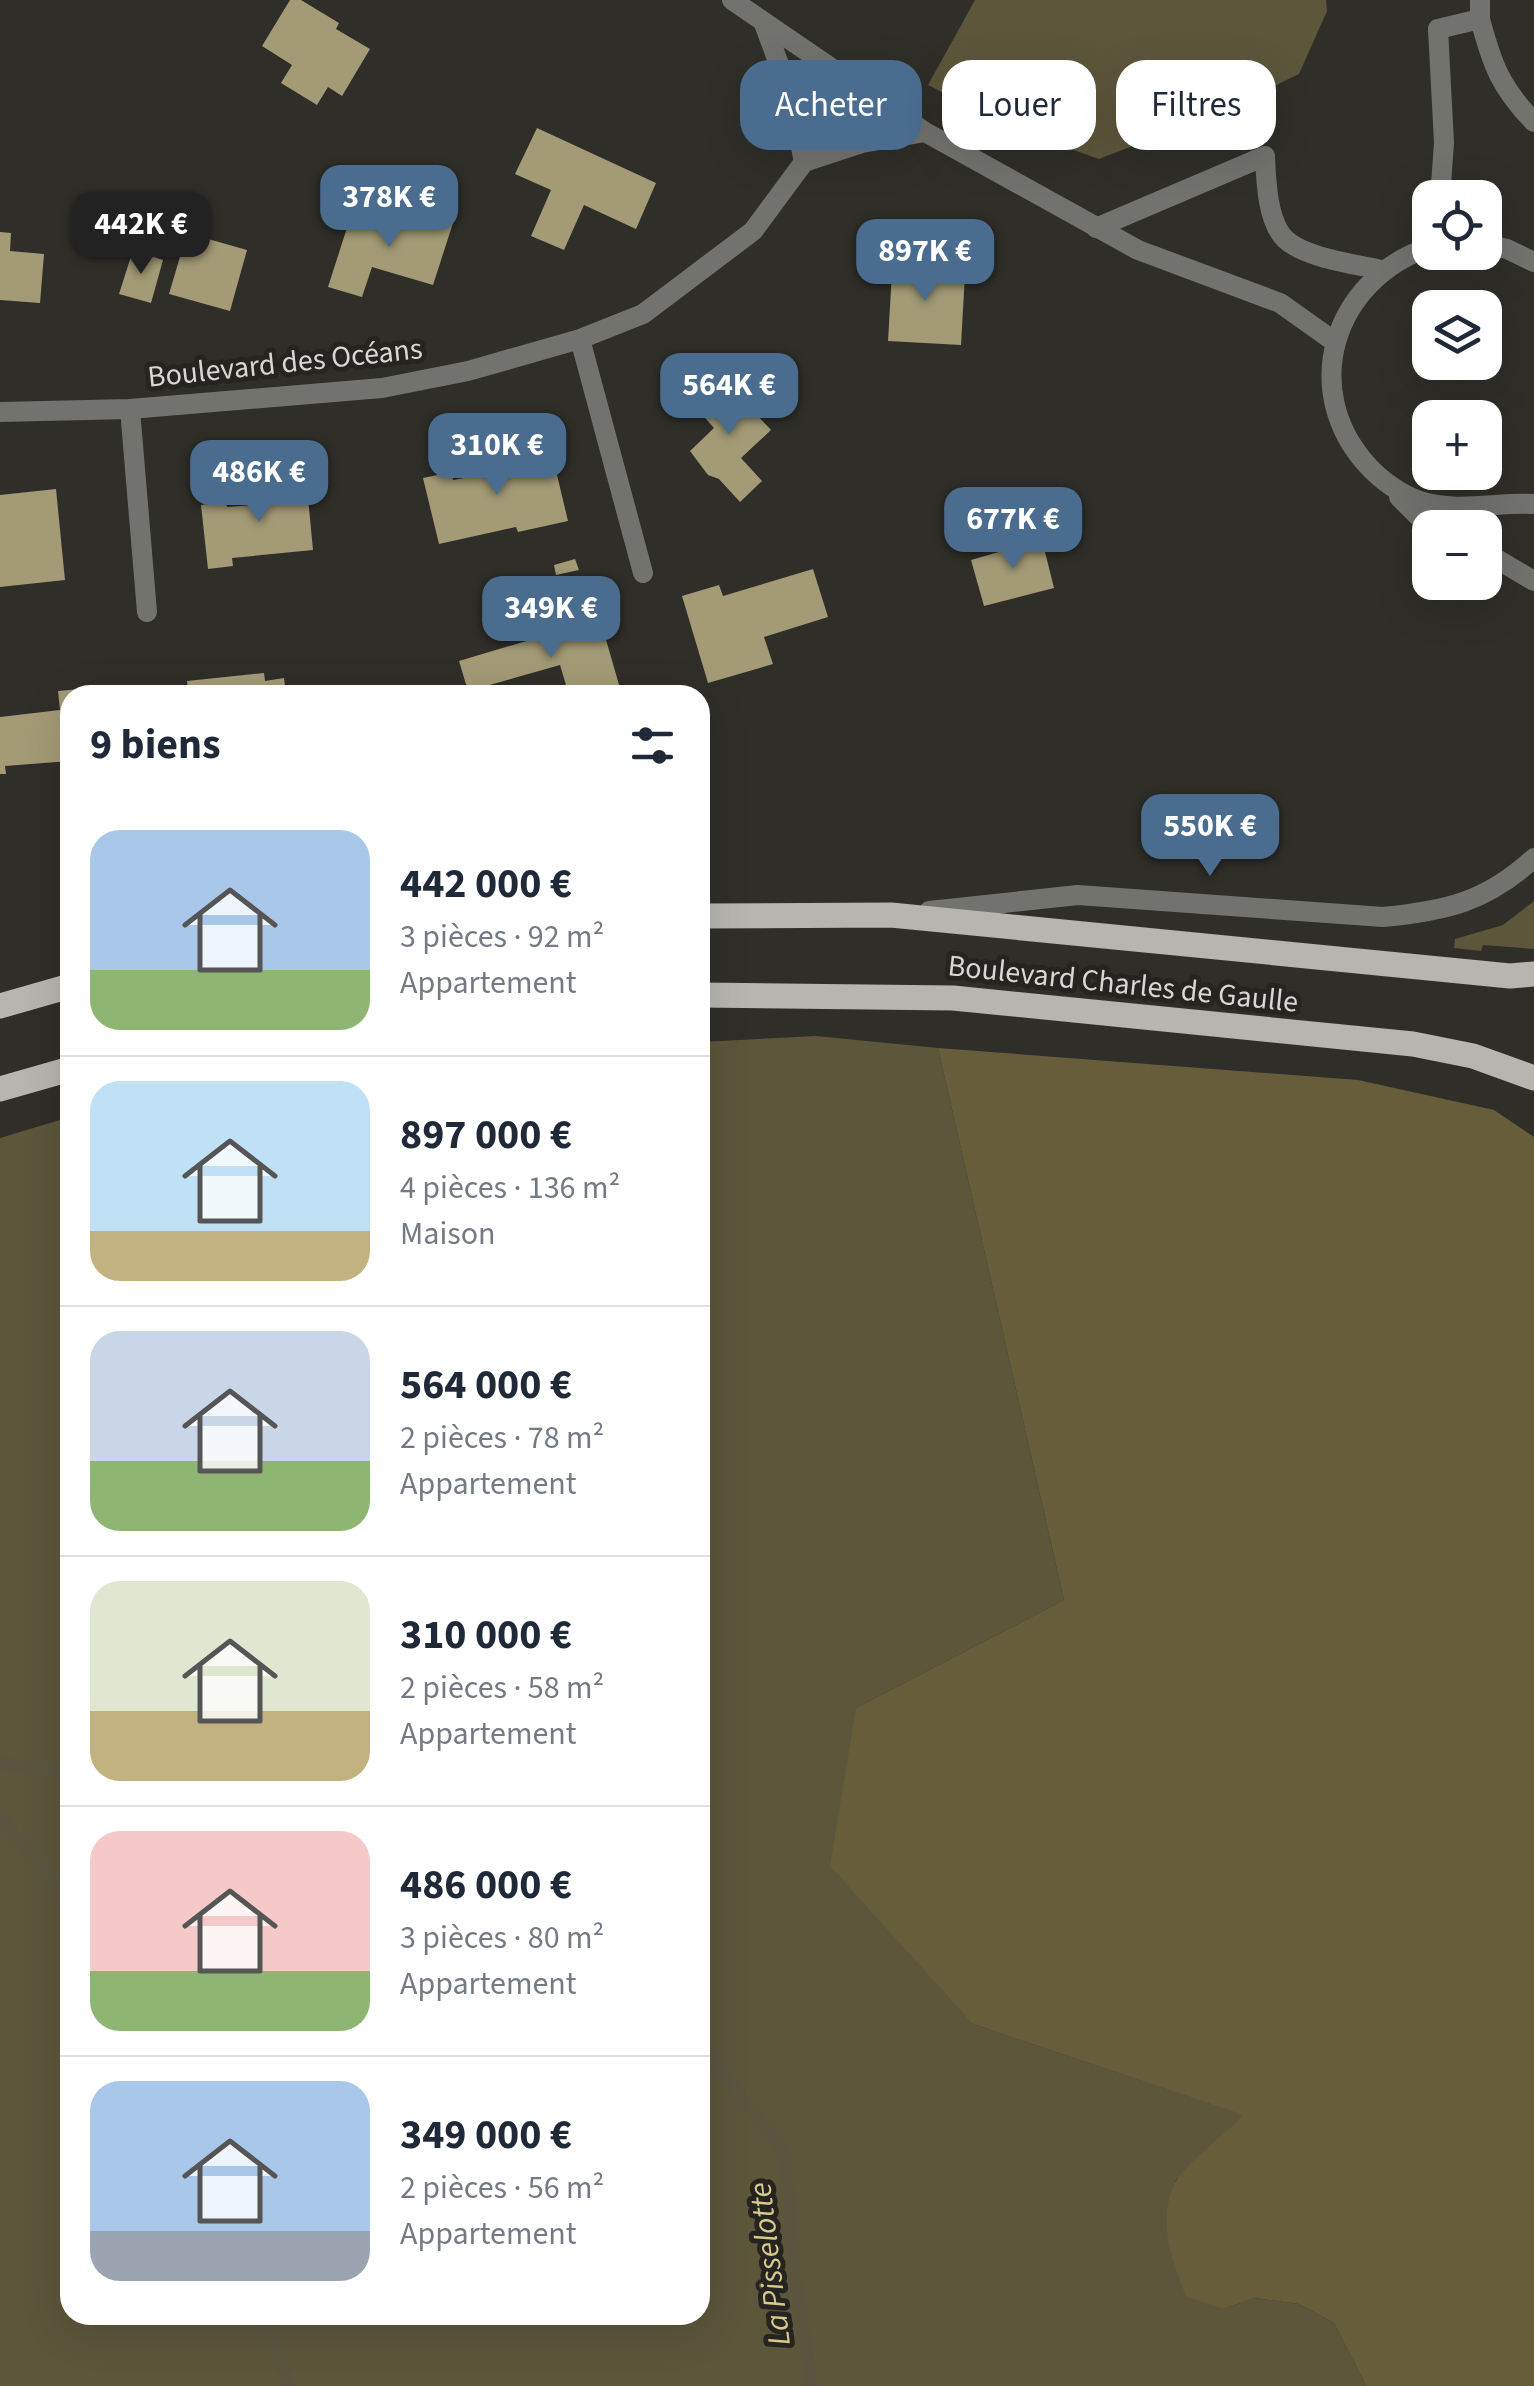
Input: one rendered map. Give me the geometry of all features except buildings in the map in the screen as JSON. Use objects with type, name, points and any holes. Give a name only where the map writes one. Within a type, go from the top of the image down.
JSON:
[{"type":"main road","name":"Boulevard Charles de Gaulle","points":[[710,916],[891,915],[1510,976],[1534,974]]},
{"type":"main road","points":[[0,1006],[60,989]]},
{"type":"main road","name":"Boulevard Charles de Gaulle","points":[[710,994],[952,998],[1413,1044],[1473,1056],[1534,1078]]},
{"type":"main road","points":[[0,1090],[60,1072]]},
{"type":"street","points":[[732,0],[925,132],[1138,250],[1280,303],[1335,342]]},
{"type":"street","points":[[1441,180],[1444,143],[1438,29],[1480,9],[1494,69],[1534,122]]},
{"type":"street","points":[[763,21],[790,94],[804,162],[862,143],[925,132]]},
{"type":"street","points":[[1096,228],[1265,156],[1267,198],[1284,238],[1316,255],[1382,270]]},
{"type":"street","name":"Boulevard des Océans","points":[[0,412],[130,409],[382,388],[468,371],[580,339],[643,314],[754,231],[804,162]]},
{"type":"street","points":[[1508,249],[1534,245]]},
{"type":"street","points":[[1502,248],[1534,262]]},
{"type":"street","points":[[1412,253],[1382,270],[1362,290],[1335,342],[1331,379],[1337,417],[1354,450],[1412,510]]},
{"type":"street","points":[[580,339],[642,573]]},
{"type":"street","points":[[130,409],[147,612]]},
{"type":"street","points":[[1379,478],[1418,501],[1462,509],[1506,502],[1534,504]]},
{"type":"street","points":[[1502,562],[1534,582]]},
{"type":"street","points":[[891,915],[1078,896],[1383,917],[1429,912],[1472,901],[1510,880],[1534,858]]},
{"type":"shaded area","points":[[975,0],[1326,0],[1327,11],[1299,74],[1276,85],[1276,60],[1116,60],[1116,150],[1122,150],[1099,159],[1073,150],[1096,150],[1096,60],[942,60],[942,92],[928,85]]},
{"type":"shaded area","points":[[1534,901],[1534,949],[1483,945],[1481,951],[1454,948],[1455,939],[1503,925]]},
{"type":"shaded area","points":[[816,1036],[938,1048],[1064,1600],[856,1708],[973,2024],[1244,2115],[1176,2180],[1168,2210],[1223,2309],[1255,2298],[1299,2304],[1334,2323],[1366,2386],[0,2386],[0,1138],[60,1120],[60,2325],[710,2325],[710,1041]]},
{"type":"shaded area","points":[[938,1048],[1358,1080],[1494,1110],[1534,1137],[1534,2386],[1366,2386],[1334,2323],[1299,2304],[1255,2298],[1223,2309],[1186,2296],[1168,2240],[1170,2195],[1181,2173],[1243,2115],[973,2024],[830,1866],[856,1708],[1064,1600]]},
{"type":"waterway","name":"La Pisselotte","points":[[0,1763],[60,1772]]},
{"type":"waterway","points":[[0,1818],[60,1889]]},
{"type":"waterway","name":"La Pisselotte","points":[[710,2057],[784,2152],[795,2277],[812,2386]]},
{"type":"waterway","points":[[268,2325],[288,2383]]}]
